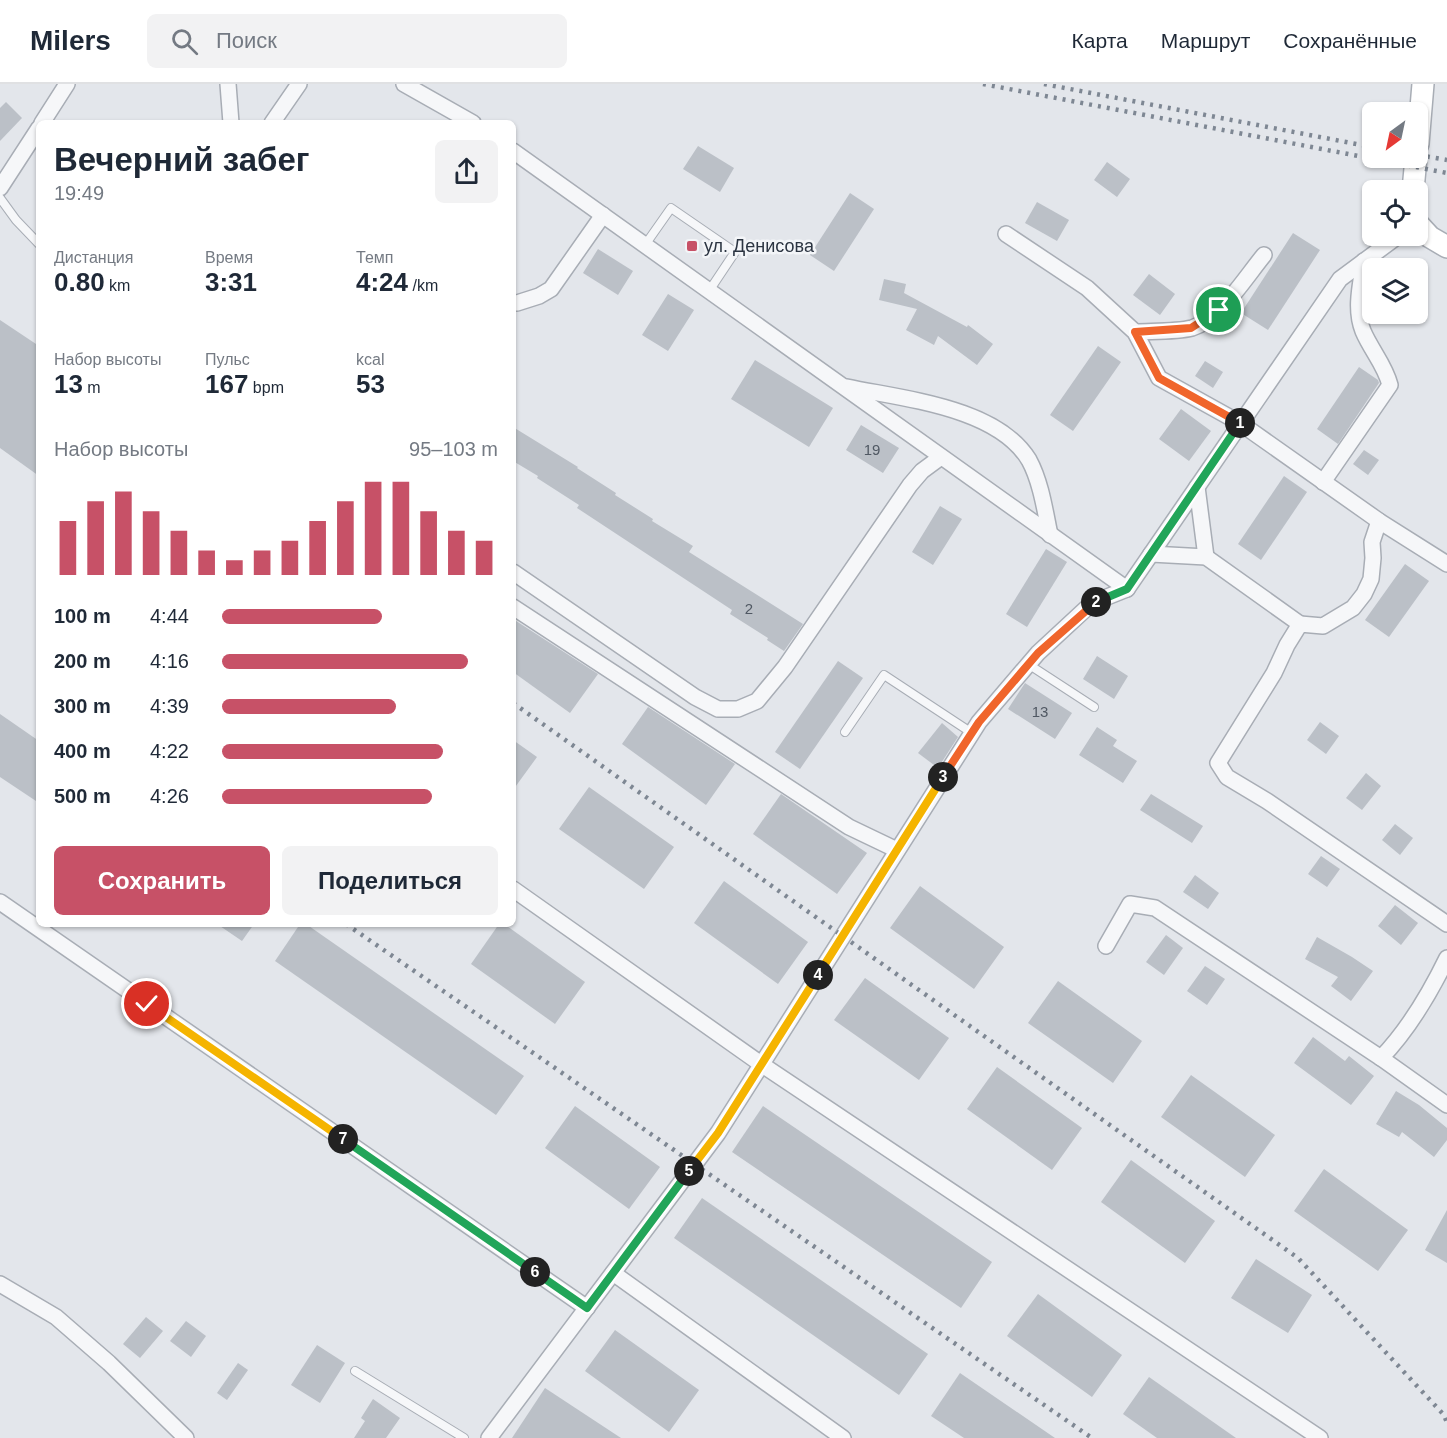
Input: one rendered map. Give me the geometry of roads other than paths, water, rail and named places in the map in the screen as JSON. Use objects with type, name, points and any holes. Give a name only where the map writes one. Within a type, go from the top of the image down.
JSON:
[{"type":"main road","points":[[1422,102],[1423,84]]},
{"type":"main road","points":[[1428,235],[1447,248]]},
{"type":"street","points":[[44,120],[67,84]]},
{"type":"street","points":[[274,120],[299,84]]},
{"type":"street","points":[[404,84],[468,120]]},
{"type":"street","points":[[230,85],[231,120]]},
{"type":"street","points":[[0,188],[36,133]]},
{"type":"street","points":[[516,153],[1127,589]]},
{"type":"street","points":[[517,303],[539,296],[551,289],[603,215]]},
{"type":"street","points":[[1006,234],[1087,288],[1135,332],[1159,378],[1240,423],[1378,522],[1447,564]]},
{"type":"street","points":[[1368,258],[1384,246]]},
{"type":"street","points":[[1135,332],[1191,328],[1207,320],[1219,310],[1264,255]]},
{"type":"street","points":[[489,1438],[718,1133],[979,722],[1028,664],[1092,603],[1127,589],[1340,279],[1362,262]]},
{"type":"street","points":[[1323,482],[1390,385],[1387,374],[1362,330],[1358,312],[1362,278]]},
{"type":"street","points":[[842,386],[974,416],[1008,436],[1029,460],[1040,491],[1050,535]]},
{"type":"street","points":[[516,574],[695,697],[718,709],[738,710],[757,700],[785,667],[910,485],[922,471],[942,457]]},
{"type":"street","points":[[1197,487],[1206,557]]},
{"type":"street","points":[[1151,554],[1206,557],[1300,624],[1323,626],[1353,608],[1364,594],[1371,579],[1372,542],[1378,522]]},
{"type":"street","points":[[516,609],[849,827],[897,850]]},
{"type":"street","points":[[1300,624],[1274,673],[1218,764],[1227,777],[1267,801],[1447,924]]},
{"type":"street","points":[[516,891],[761,1065],[1320,1438]]},
{"type":"street","points":[[0,902],[36,927]]},
{"type":"street","points":[[1106,946],[1130,904],[1155,908],[1381,1058],[1447,1105]]},
{"type":"street","points":[[36,927],[587,1308]]},
{"type":"street","points":[[1381,1058],[1396,1042],[1417,1012],[1447,958]]},
{"type":"street","points":[[613,1273],[843,1438]]},
{"type":"street","points":[[0,1284],[56,1317],[109,1363],[186,1438]]},
{"type":"lane","points":[[0,198],[16,220],[36,241]]},
{"type":"lane","points":[[645,245],[670,208],[735,252],[709,291]]},
{"type":"lane","points":[[1028,664],[1094,707]]},
{"type":"lane","points":[[845,732],[884,675],[972,733]]},
{"type":"lane","points":[[354,1371],[464,1438]]},
{"type":"railway","points":[[983,84],[1447,173]]},
{"type":"railway","points":[[1044,84],[1362,145]]},
{"type":"railway","points":[[1428,157],[1447,160]]},
{"type":"railway","points":[[516,705],[1298,1258],[1444,1415],[1447,1423]]},
{"type":"railway","points":[[350,927],[1092,1438]]},
{"type":"place","name":"ул. Денисова","points":[[692,246]]}]
